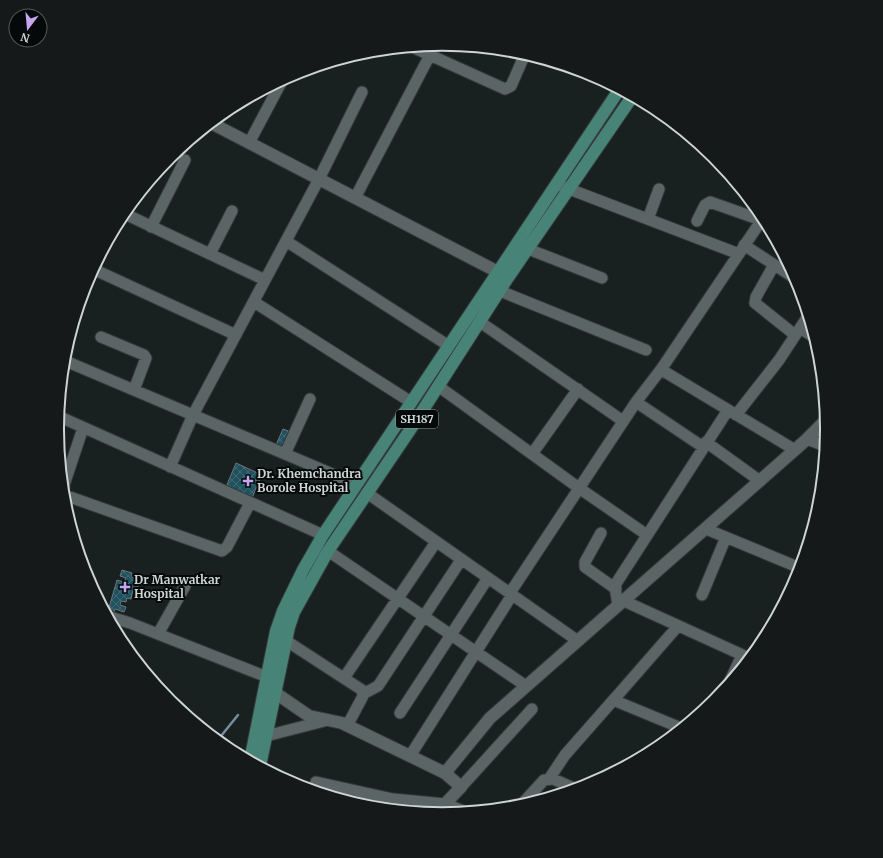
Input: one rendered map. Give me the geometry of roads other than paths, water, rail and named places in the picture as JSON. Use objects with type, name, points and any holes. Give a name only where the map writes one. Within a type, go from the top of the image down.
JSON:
[{"type":"main road","name":"SH187","points":[[251,755],[276,631],[282,611],[303,570],[323,535],[356,484],[616,94]]},
{"type":"main road","name":"SH187","points":[[261,761],[285,640],[294,612],[328,550],[367,494],[528,249],[629,101]]},
{"type":"street","points":[[423,52],[505,89],[511,86],[522,60]]},
{"type":"street","points":[[355,198],[430,55]]},
{"type":"street","points":[[249,143],[278,88]]},
{"type":"street","points":[[170,467],[193,415],[319,179],[362,92]]},
{"type":"street","points":[[216,126],[498,272]]},
{"type":"street","points":[[151,227],[185,160]]},
{"type":"street","points":[[556,184],[568,190],[648,219],[742,249],[786,272]]},
{"type":"street","points":[[648,219],[659,189]]},
{"type":"street","points":[[697,221],[705,204],[710,202],[754,216]]},
{"type":"street","points":[[210,254],[232,211]]},
{"type":"street","points":[[129,217],[265,280]]},
{"type":"street","points":[[410,756],[579,488],[623,421],[662,368],[759,224]]},
{"type":"street","points":[[286,241],[449,346]]},
{"type":"street","points":[[528,249],[602,278]]},
{"type":"street","points":[[774,265],[756,297],[755,303],[798,331],[808,335]]},
{"type":"street","points":[[98,271],[236,335]]},
{"type":"street","points":[[500,291],[646,350]]},
{"type":"street","points":[[254,302],[411,402]]},
{"type":"street","points":[[480,322],[623,421]]},
{"type":"street","points":[[744,655],[678,626],[621,603],[616,589],[617,582],[705,444],[779,360],[804,322]]},
{"type":"street","points":[[101,337],[144,355],[146,358],[134,390]]},
{"type":"street","points":[[70,363],[356,484]]},
{"type":"street","points":[[662,368],[665,372],[795,450]]},
{"type":"street","points":[[438,386],[579,488],[647,534]]},
{"type":"street","points":[[532,454],[578,389]]},
{"type":"street","points":[[285,454],[310,399]]},
{"type":"street","points":[[636,402],[705,444],[760,481]]},
{"type":"street","points":[[64,419],[323,535]]},
{"type":"street","points":[[445,773],[490,718],[706,529],[820,426]]},
{"type":"street","points":[[67,478],[83,428]]},
{"type":"street","points":[[807,439],[819,444]]},
{"type":"street","points":[[367,494],[578,641]]},
{"type":"street","points":[[70,497],[222,551],[227,547],[250,503]]},
{"type":"street","points":[[706,529],[794,565]]},
{"type":"street","points":[[601,533],[585,562],[585,567],[616,589]]},
{"type":"street","points":[[702,595],[726,537]]},
{"type":"street","points":[[344,678],[436,542]]},
{"type":"street","points":[[328,550],[526,686]]},
{"type":"street","points":[[347,726],[363,694],[378,686],[425,617],[461,560]]},
{"type":"street","points":[[400,713],[452,636],[488,578]]},
{"type":"street","points":[[158,634],[184,586]]},
{"type":"street","points":[[114,619],[158,634],[267,677]]},
{"type":"street","points":[[528,797],[540,783],[548,779],[565,756],[678,626]]},
{"type":"street","points":[[285,640],[362,690],[363,694]]},
{"type":"street","points":[[274,692],[309,716],[347,726],[445,773],[460,786]]},
{"type":"street","points":[[616,697],[618,702],[676,726]]},
{"type":"street","points":[[445,804],[532,708]]},
{"type":"street","points":[[266,736],[328,720]]},
{"type":"street","points":[[548,779],[567,785]]},
{"type":"street","points":[[316,782],[400,805]]},
{"type":"street","points":[[404,805],[445,804],[451,807]]},
{"type":"waterway","points":[[221,736],[238,715]]},
{"type":"place","name":"Dr. Khemchandra Borole Hospital","points":[[248,481]]},
{"type":"place","name":"Dr Manwatkar Hospital","points":[[125,587]]}]
